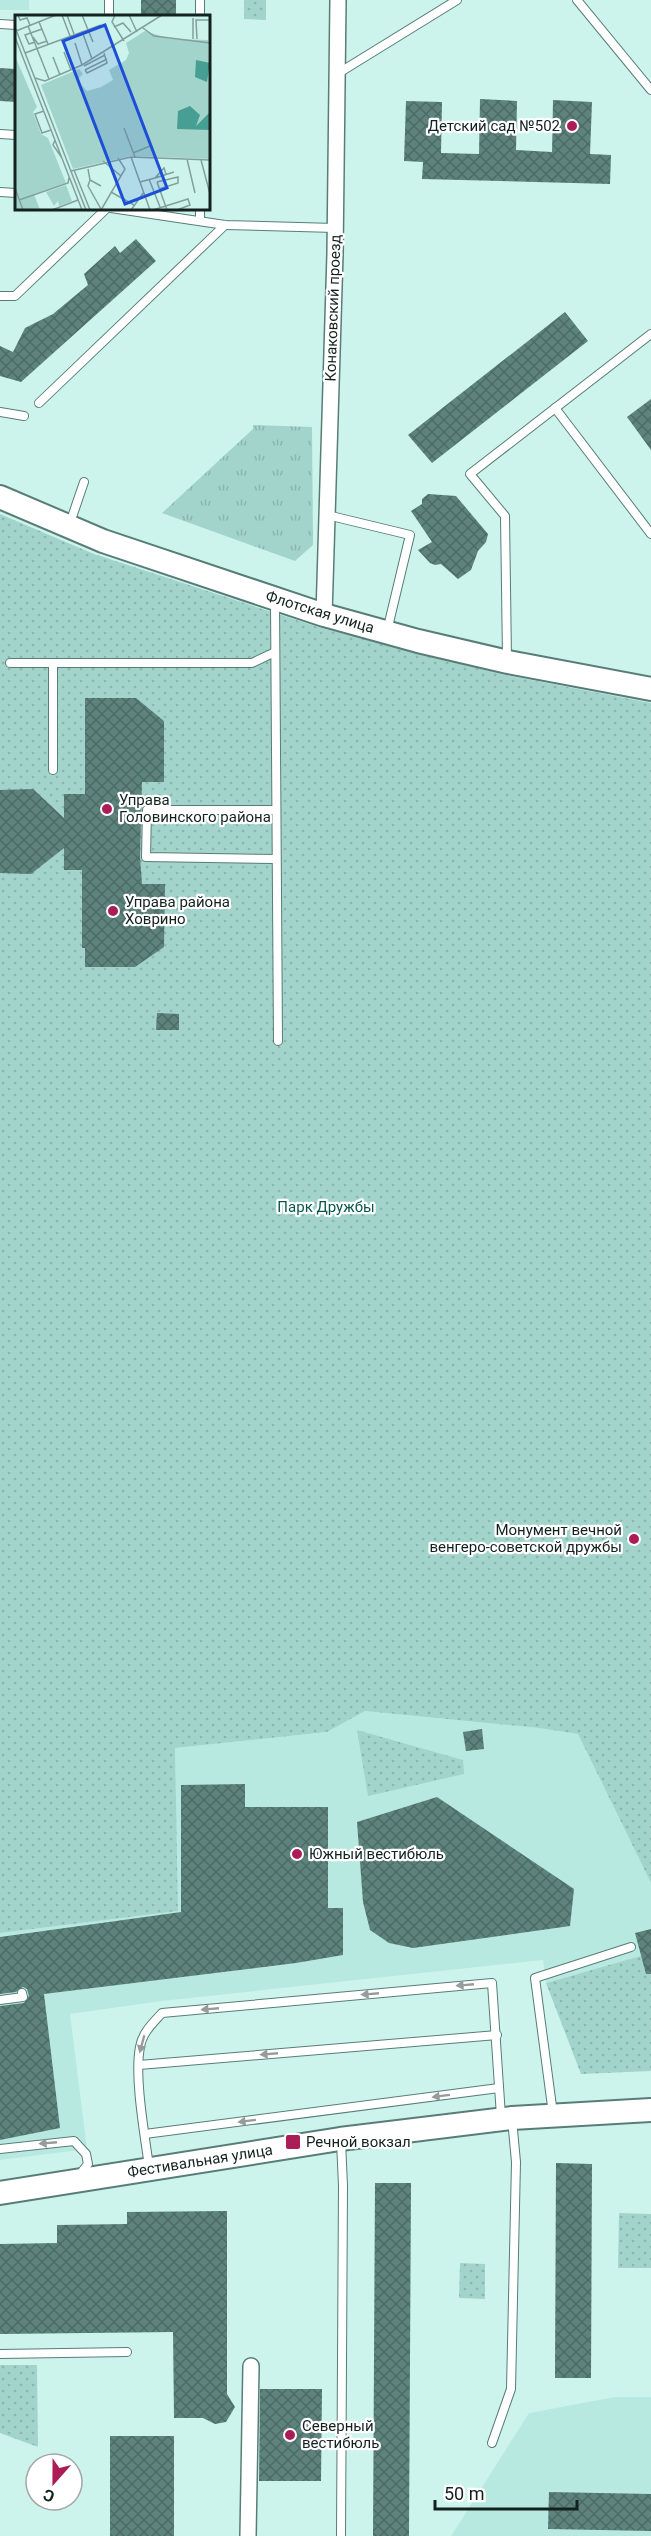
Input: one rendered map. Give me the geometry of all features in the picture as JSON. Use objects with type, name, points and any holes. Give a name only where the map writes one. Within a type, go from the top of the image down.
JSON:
[{"type":"street","name":"Конаковский проезд","points":[[324,615],[335,228],[338,0]]},
{"type":"street","name":"Флотская улица","points":[[0,497],[68,527],[324,615],[508,662],[651,689]]},
{"type":"street","name":"Фестивальная улица","points":[[0,2193],[340,2139],[507,2119],[651,2110]]},
{"type":"street","points":[[248,2536],[251,2366]]},
{"type":"lane","points":[[337,74],[457,0]]},
{"type":"lane","points":[[576,0],[651,90]]},
{"type":"lane","points":[[0,24],[15,25]]},
{"type":"lane","points":[[0,134],[15,135]]},
{"type":"lane","points":[[0,192],[15,193]]},
{"type":"lane","points":[[0,296],[15,296],[107,210]]},
{"type":"lane","points":[[123,210],[225,225],[335,228]]},
{"type":"lane","points":[[200,210],[200,221]]},
{"type":"lane","points":[[39,403],[225,225]]},
{"type":"lane","points":[[508,662],[505,516],[470,474],[651,334]]},
{"type":"lane","points":[[555,408],[651,534]]},
{"type":"lane","points":[[0,412],[24,416]]},
{"type":"lane","points":[[68,527],[84,482]]},
{"type":"lane","points":[[327,514],[410,535],[386,632]]},
{"type":"lane","points":[[275,598],[273,653],[278,1041]]},
{"type":"lane","points":[[10,663],[252,663],[273,653]]},
{"type":"lane","points":[[53,664],[53,771]]},
{"type":"lane","points":[[275,810],[147,810],[146,857],[276,859]]},
{"type":"lane","points":[[553,2115],[535,1978],[632,1947]]},
{"type":"lane","points":[[149,2169],[139,2065],[140,2046],[147,2029],[162,2013],[492,1983],[499,2088],[516,2162],[511,2389],[492,2443]]},
{"type":"lane","points":[[0,2000],[23,1997],[22,1993]]},
{"type":"lane","points":[[139,2065],[497,2035]]},
{"type":"lane","points":[[145,2134],[499,2088]]},
{"type":"lane","points":[[340,2139],[343,2178],[341,2536]]},
{"type":"lane","points":[[1,2148],[74,2141],[86,2154],[88,2164],[83,2172],[69,2181]]},
{"type":"lane","points":[[0,2354],[127,2352]]},
{"type":"shaded area","points":[[0,0],[29,0],[29,10],[0,10]]},
{"type":"shaded area","points":[[365,1711],[578,1734],[651,1883],[651,1953],[546,1983],[543,1960],[162,2001],[70,2014],[87,2149],[0,2160],[0,1933],[177,1911],[175,1748],[327,1732]]},
{"type":"shaded area","points":[[615,2397],[651,2397],[651,2536],[451,2536],[529,2413]]},
{"type":"green space","points":[[244,0],[266,0],[266,20],[244,19]]},
{"type":"green space","points":[[253,425],[312,427],[313,545],[295,561],[162,513],[253,429]]},
{"type":"green space","name":"Парк Дружбы","points":[[0,514],[94,554],[321,628],[505,675],[651,703],[651,1883],[578,1734],[365,1711],[327,1732],[175,1748],[178,1911],[0,1933]]},
{"type":"green space","points":[[357,1730],[463,1760],[464,1774],[368,1796]]},
{"type":"green space","points":[[651,1953],[651,2071],[581,2074],[546,1983]]},
{"type":"green space","points":[[619,2213],[651,2214],[651,2268],[618,2268]]},
{"type":"green space","points":[[460,2263],[485,2264],[485,2299],[459,2298]]},
{"type":"green space","points":[[0,2365],[37,2365],[38,2447],[0,2433]]},
{"type":"building","points":[[141,0],[176,0],[176,15],[141,15]]},
{"type":"building","points":[[0,68],[15,69],[15,102],[0,101]]},
{"type":"building","name":"Детский сад №502","points":[[480,99],[517,101],[516,150],[552,152],[553,100],[592,102],[590,154],[611,155],[610,184],[422,179],[423,162],[404,161],[406,101],[442,102],[441,153],[479,154]]},
{"type":"building","points":[[136,239],[156,261],[21,382],[0,376],[0,346],[13,352],[25,328],[53,314],[88,285],[84,274],[115,246],[120,253]]},
{"type":"building","points":[[565,312],[588,341],[432,463],[408,435]]},
{"type":"building","points":[[651,399],[651,450],[627,417]]},
{"type":"building","points":[[428,494],[456,496],[488,534],[471,570],[458,579],[441,564],[430,563],[418,550],[432,542],[411,511],[422,504],[422,499]]},
{"type":"building","points":[[85,698],[136,698],[164,721],[164,782],[142,782],[140,857],[142,884],[165,884],[164,947],[135,967],[85,967],[85,948],[82,948],[82,870],[64,870],[64,848],[31,874],[0,873],[0,790],[33,789],[64,818],[64,794],[85,794]]},
{"type":"building","points":[[157,1013],[179,1014],[179,1030],[156,1030]]},
{"type":"building","points":[[482,1729],[484,1749],[466,1751],[463,1732]]},
{"type":"building","points":[[245,1784],[245,1807],[328,1807],[328,1908],[343,1908],[343,1955],[296,1963],[44,1994],[60,2128],[0,2140],[0,2006],[24,2003],[29,1996],[27,1989],[23,1987],[16,1992],[0,1994],[0,1937],[181,1912],[181,1785]]},
{"type":"building","points":[[437,1797],[574,1889],[570,1926],[413,1948],[389,1943],[370,1930],[363,1902],[357,1822]]},
{"type":"building","points":[[651,1929],[651,1974],[646,1974],[635,1933]]},
{"type":"building","points":[[556,2163],[592,2164],[591,2378],[555,2378]]},
{"type":"building","points":[[375,2183],[411,2183],[409,2536],[373,2536]]},
{"type":"building","points":[[227,2211],[227,2394],[235,2407],[226,2422],[215,2424],[203,2418],[174,2418],[173,2332],[0,2334],[0,2244],[57,2243],[57,2225],[127,2224],[127,2212]]},
{"type":"building","name":"Северный вестибюль","points":[[260,2389],[322,2389],[321,2481],[259,2481]]},
{"type":"building","points":[[110,2436],[174,2436],[174,2536],[110,2536]]},
{"type":"building","points":[[549,2492],[651,2494],[651,2531],[548,2529]]},
{"type":"place","name":"Детский сад №502","points":[[572,126]]},
{"type":"place","name":"Управа Головинского района","points":[[107,809]]},
{"type":"place","name":"Управа района Ховрино","points":[[113,911]]},
{"type":"place","name":"Монумент вечной венгеро-советской дружбы","points":[[634,1539]]},
{"type":"place","name":"Южный вестибюль","points":[[297,1854]]},
{"type":"place","name":"Речной вокзал","points":[[293,2142]]},
{"type":"place","name":"Северный вестибюль","points":[[290,2435]]}]
